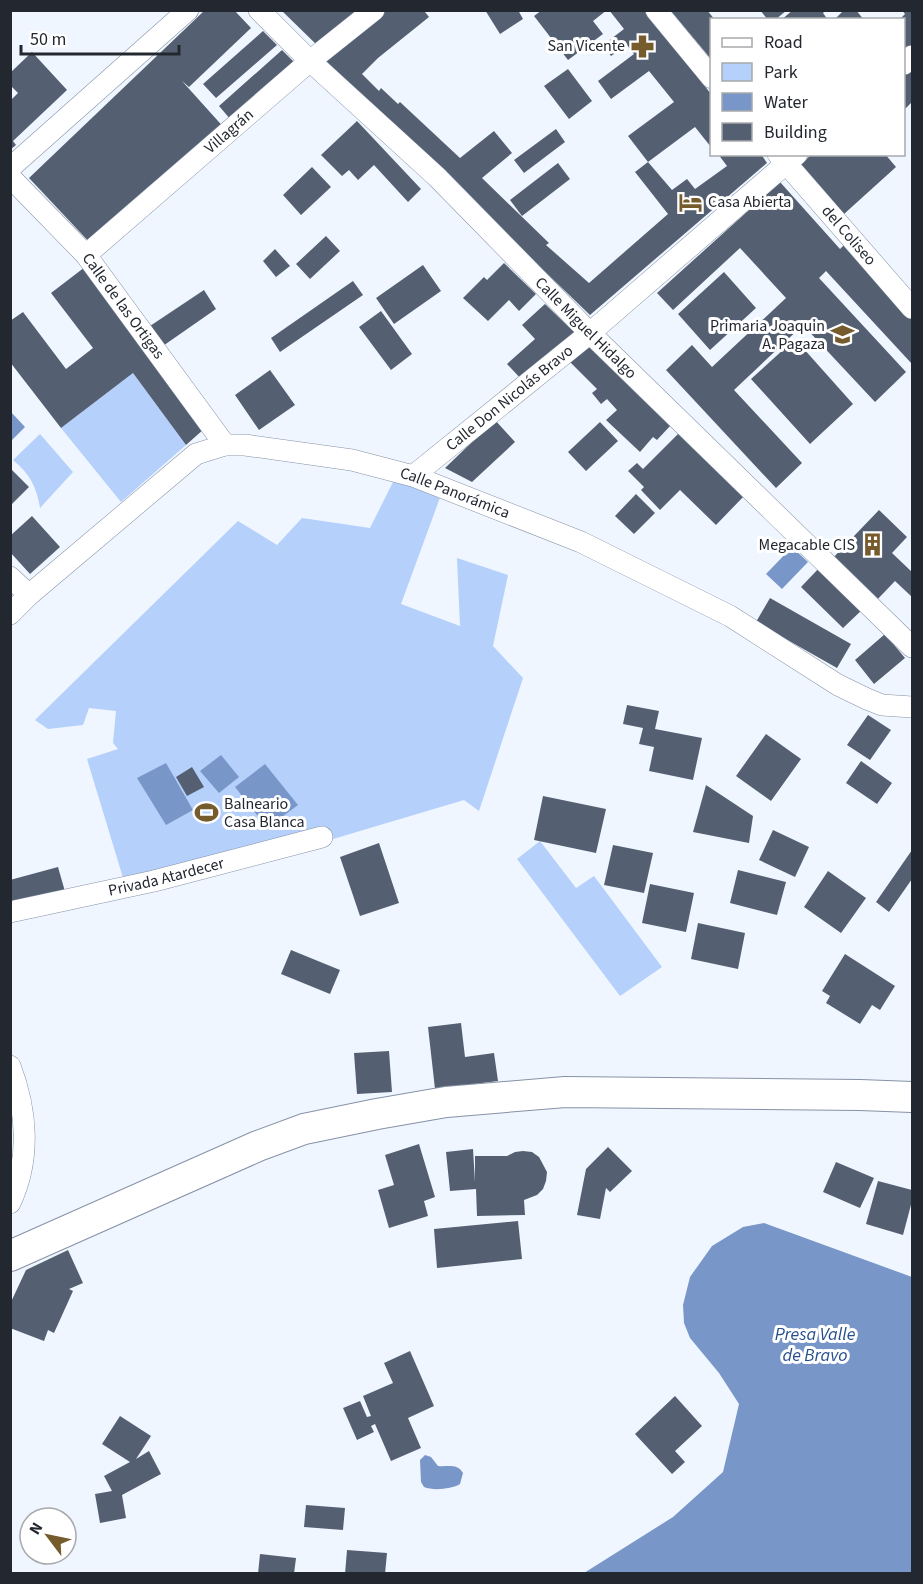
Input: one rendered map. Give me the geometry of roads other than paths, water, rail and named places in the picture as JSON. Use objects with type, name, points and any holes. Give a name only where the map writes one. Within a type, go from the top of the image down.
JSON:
[{"type":"main road","points":[[10,1256],[258,1146],[304,1129],[377,1114],[446,1102],[565,1092],[912,1097]]},
{"type":"street","points":[[10,168],[188,10]]},
{"type":"street","name":"Calle Miguel Hidalgo","points":[[259,10],[310,61],[437,177],[590,333],[912,647]]},
{"type":"street","name":"Villagrán","points":[[86,255],[310,61],[374,10]]},
{"type":"street","points":[[656,10],[710,77]]},
{"type":"street","name":"Calle Don Nicolás Bravo","points":[[412,476],[430,464],[590,333],[787,158]]},
{"type":"street","name":"del Coliseo","points":[[787,158],[912,308]]},
{"type":"street","name":"Calle de las Ortigas","points":[[10,177],[86,255],[225,445]]},
{"type":"street","name":"Calle Panorámica","points":[[10,614],[29,595],[196,454],[225,445],[246,445],[352,460],[412,476],[581,542],[730,616],[838,685],[882,705],[912,707]]},
{"type":"street","points":[[10,577],[29,595]]},
{"type":"street","name":"Privada Atardecer","points":[[10,912],[154,881],[322,837]]},
{"type":"street","points":[[10,1066],[23,1106],[25,1130],[21,1173],[10,1203]]},
{"type":"water","points":[[11,412],[25,427],[11,441]]},
{"type":"water","points":[[792,547],[808,562],[782,589],[766,574]]},
{"type":"water","points":[[221,755],[239,777],[219,793],[200,771]]},
{"type":"water","points":[[166,763],[193,810],[166,825],[137,778]]},
{"type":"water","points":[[265,764],[298,805],[267,828],[235,787]]},
{"type":"water","name":"Presa Valle de Bravo","points":[[764,1223],[912,1277],[912,1573],[584,1573],[673,1517],[723,1472],[739,1404],[719,1373],[690,1338],[684,1323],[683,1305],[690,1277],[712,1246],[743,1227]]},
{"type":"water","points":[[425,1455],[431,1457],[438,1466],[452,1466],[461,1470],[463,1473],[460,1484],[442,1489],[424,1487],[421,1482],[420,1460]]},
{"type":"place","name":"San Vicente","points":[[643,46]]},
{"type":"place","name":"Casa Abierta","points":[[690,202]]},
{"type":"place","name":"Primaria Joaquin A. Pagaza","points":[[843,335]]},
{"type":"place","name":"Megacable CIS","points":[[873,545]]},
{"type":"place","name":"Balneario Casa Blanca","points":[[206,813]]}]
